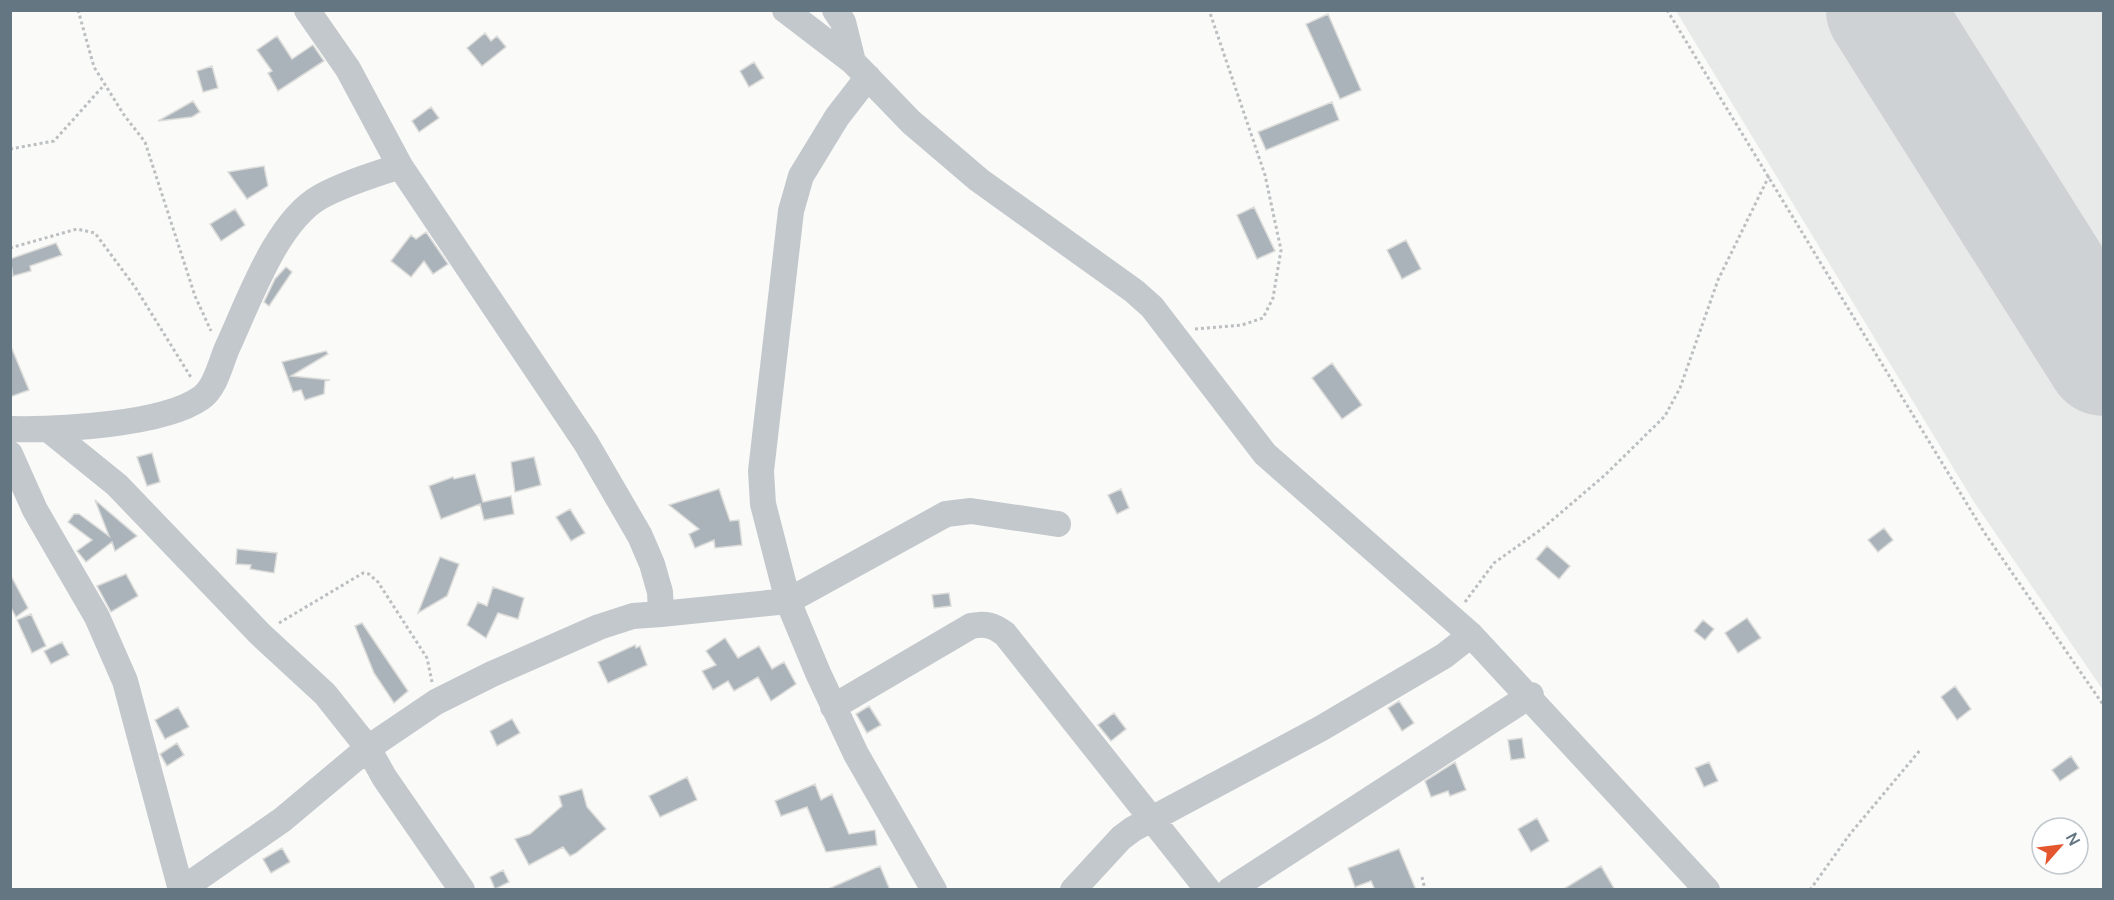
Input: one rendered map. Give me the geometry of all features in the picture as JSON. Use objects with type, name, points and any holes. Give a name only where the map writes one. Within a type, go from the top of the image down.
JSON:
[{"type":"street","points":[[307,10],[348,69],[400,166],[541,373],[628,515],[652,564],[660,592],[661,614]]},
{"type":"street","points":[[785,10],[860,70],[910,122],[979,180],[1134,291],[1172,331],[1235,418],[1265,454],[1463,626],[1707,890]]},
{"type":"street","points":[[836,10],[843,22],[860,70],[837,117],[801,176],[790,211],[761,471],[763,504],[788,601],[833,707],[856,754],[934,890]]},
{"type":"street","points":[[10,429],[50,430],[150,418],[203,397],[218,372],[223,357],[288,225],[318,198],[400,166]]},
{"type":"street","points":[[50,430],[117,485],[260,634],[325,694],[368,748],[384,777],[462,890]]},
{"type":"street","points":[[10,454],[35,510],[97,617],[125,681],[181,890],[282,820],[368,748],[436,702],[492,674],[599,627],[633,616],[788,601],[946,514],[971,511],[1058,525]]},
{"type":"street","points":[[833,707],[971,626],[982,623],[994,627],[1005,634],[1208,890]]},
{"type":"street","points":[[1073,890],[1121,838],[1407,679],[1463,626]]},
{"type":"street","points":[[1230,890],[1530,696]]},
{"type":"path","points":[[78,10],[94,67],[124,115],[145,142],[195,296],[223,357]]},
{"type":"path","points":[[1172,331],[1242,324],[1263,318],[1273,298],[1281,249],[1265,175],[1209,10]]},
{"type":"path","points":[[1667,10],[1984,532],[2103,706]]},
{"type":"path","points":[[10,149],[54,141],[105,84]]},
{"type":"path","points":[[1463,626],[1494,563],[1543,528],[1579,498],[1665,416],[1680,388],[1718,280],[1769,176]]},
{"type":"path","points":[[10,248],[77,229],[94,233],[135,287],[203,397]]},
{"type":"path","points":[[260,634],[363,573],[369,574],[378,582],[427,658],[436,702]]},
{"type":"path","points":[[1810,890],[1850,834],[1921,749]]},
{"type":"path","points":[[1422,877],[1425,890]]},
{"type":"shaded area","points":[[1676,11],[2103,11],[2103,690],[1974,502]]},
{"type":"building","points":[[1328,14],[1361,90],[1340,99],[1306,24]]},
{"type":"building","points":[[485,33],[491,41],[497,36],[506,47],[482,66],[467,48]]},
{"type":"building","points":[[277,36],[292,59],[313,45],[324,61],[278,91],[268,73],[272,71],[257,50]]},
{"type":"building","points":[[754,62],[764,78],[749,87],[740,71]]},
{"type":"building","points":[[212,66],[218,88],[203,92],[197,71]]},
{"type":"building","points":[[193,101],[200,112],[192,117],[158,121]]},
{"type":"building","points":[[1332,102],[1339,120],[1266,150],[1258,132]]},
{"type":"building","points":[[431,107],[439,118],[419,132],[412,121]]},
{"type":"building","points":[[264,166],[268,186],[247,199],[228,172]]},
{"type":"building","points":[[1254,207],[1275,251],[1257,259],[1237,215]]},
{"type":"building","points":[[235,209],[245,225],[221,241],[210,224]]},
{"type":"building","points":[[426,232],[448,264],[433,274],[424,261],[411,277],[391,261],[411,235],[416,239]]},
{"type":"building","points":[[1406,240],[1421,269],[1402,279],[1387,250]]},
{"type":"building","points":[[56,243],[62,255],[30,266],[31,271],[13,276],[10,259]]},
{"type":"building","points":[[286,267],[292,272],[269,306],[264,302],[275,279]]},
{"type":"building","points":[[10,344],[29,390],[10,397]]},
{"type":"building","points":[[326,351],[328,354],[291,376],[330,380],[325,381],[324,394],[305,400],[301,390],[293,392],[282,362]]},
{"type":"building","points":[[1332,363],[1362,405],[1342,419],[1312,378]]},
{"type":"building","points":[[152,453],[160,482],[147,486],[137,457]]},
{"type":"building","points":[[534,457],[541,485],[515,492],[511,462]]},
{"type":"building","points":[[475,474],[483,502],[511,496],[514,514],[484,520],[480,504],[441,519],[429,486],[453,477],[454,479]]},
{"type":"building","points":[[719,489],[730,521],[739,520],[742,545],[715,548],[714,540],[695,548],[689,534],[699,529],[669,505]]},
{"type":"building","points":[[1121,489],[1129,508],[1117,514],[1108,495]]},
{"type":"building","points":[[95,500],[137,536],[115,551],[112,542],[86,562],[77,551],[92,540],[68,522],[74,514],[79,514],[109,536]]},
{"type":"building","points":[[570,509],[585,533],[571,541],[556,517]]},
{"type":"building","points":[[1884,528],[1893,540],[1878,552],[1868,540]]},
{"type":"building","points":[[1547,546],[1570,566],[1559,579],[1536,559]]},
{"type":"building","points":[[237,549],[277,553],[274,573],[250,569],[251,565],[236,564]]},
{"type":"building","points":[[440,557],[459,564],[447,596],[418,613]]},
{"type":"building","points":[[10,574],[28,608],[16,617],[10,606]]},
{"type":"building","points":[[126,574],[138,596],[111,612],[97,586]]},
{"type":"building","points":[[493,587],[524,598],[518,619],[498,613],[486,638],[467,625],[478,602],[487,606]]},
{"type":"building","points":[[949,593],[951,606],[934,608],[932,595]]},
{"type":"building","points":[[31,614],[46,646],[32,653],[17,620]]},
{"type":"building","points":[[1747,618],[1761,638],[1738,653],[1725,633]]},
{"type":"building","points":[[1703,620],[1714,629],[1705,640],[1694,631]]},
{"type":"building","points":[[362,623],[408,691],[394,703],[374,673],[355,626]]},
{"type":"building","points":[[725,638],[738,658],[759,646],[772,669],[784,662],[796,684],[771,701],[758,677],[734,691],[728,681],[713,690],[702,671],[716,665],[706,651]]},
{"type":"building","points":[[62,642],[69,655],[51,664],[44,651]]},
{"type":"building","points":[[635,645],[636,648],[640,646],[647,665],[608,683],[598,662]]},
{"type":"building","points":[[1955,686],[1971,709],[1957,720],[1941,697]]},
{"type":"building","points":[[1399,701],[1414,723],[1402,731],[1388,708]]},
{"type":"building","points":[[869,706],[881,725],[867,733],[856,714]]},
{"type":"building","points":[[178,707],[189,727],[165,739],[155,720]]},
{"type":"building","points":[[1114,713],[1126,729],[1111,741],[1098,725]]},
{"type":"building","points":[[512,719],[520,733],[497,746],[490,731]]},
{"type":"building","points":[[1522,738],[1525,758],[1511,760],[1508,740]]},
{"type":"building","points":[[177,743],[184,755],[167,766],[160,754]]},
{"type":"building","points":[[2071,756],[2079,768],[2060,781],[2052,770]]},
{"type":"building","points":[[1455,762],[1466,790],[1450,796],[1448,791],[1431,797],[1425,781]]},
{"type":"building","points":[[1709,762],[1718,781],[1704,787],[1695,768]]},
{"type":"building","points":[[687,777],[697,800],[660,817],[649,796]]},
{"type":"building","points":[[815,784],[821,800],[832,794],[849,834],[875,830],[877,845],[826,852],[807,807],[781,816],[775,801]]},
{"type":"building","points":[[582,789],[587,807],[606,829],[570,856],[563,847],[529,865],[515,839],[530,834],[562,806],[559,796]]},
{"type":"building","points":[[1537,818],[1549,841],[1531,852],[1518,829]]},
{"type":"building","points":[[282,848],[290,862],[271,873],[263,859]]},
{"type":"building","points":[[1399,849],[1416,890],[1375,890],[1371,881],[1355,887],[1348,868]]},
{"type":"building","points":[[880,866],[890,890],[826,890]]},
{"type":"building","points":[[1601,866],[1615,890],[1562,890]]},
{"type":"building","points":[[503,870],[509,882],[495,889],[490,877]]},
{"type":"runway","points":[[1884,10],[2104,358]]}]
